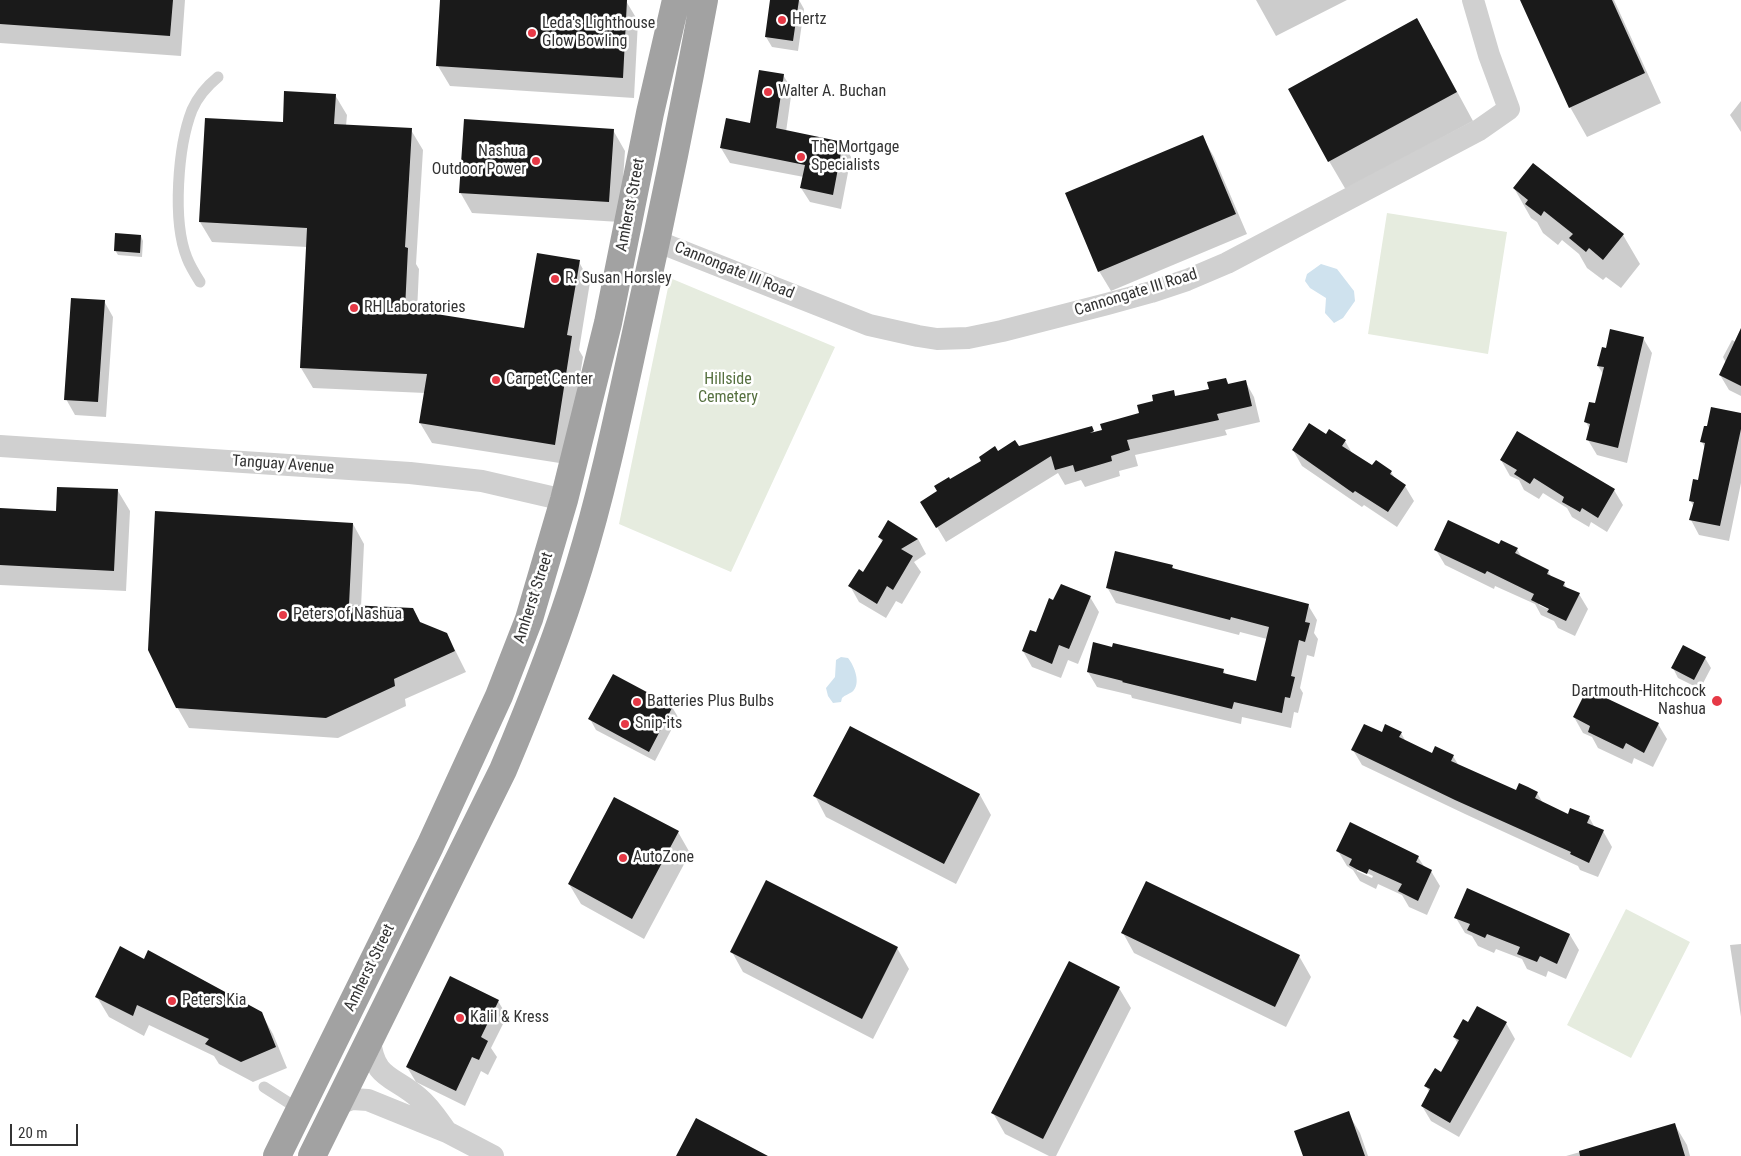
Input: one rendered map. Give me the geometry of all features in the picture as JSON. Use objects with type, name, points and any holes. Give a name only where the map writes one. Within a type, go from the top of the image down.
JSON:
[{"type":"highway","name":"Amherst Street","points":[[277,1156],[430,846],[499,696],[529,619],[564,500],[608,323],[650,112],[676,0]]},
{"type":"highway","name":"Amherst Street","points":[[312,1156],[503,770],[550,653],[579,567],[602,484],[656,241],[704,0]]},
{"type":"street","name":"Cannongate III Road","points":[[656,241],[869,325],[937,339],[968,338],[1002,331],[1151,292],[1227,263],[1479,130],[1509,109],[1488,55],[1473,0]]},
{"type":"street","name":"Tanguay Avenue","points":[[0,446],[410,473],[482,481],[564,500]]},
{"type":"street","points":[[370,1039],[372,1057],[381,1071],[420,1098],[447,1132]]},
{"type":"street","points":[[336,1105],[352,1099],[368,1100],[447,1132],[493,1156]]},
{"type":"lane","points":[[200,282],[187,258],[182,242],[179,217],[179,189],[183,148],[192,109],[204,88],[218,77]]},
{"type":"lane","points":[[264,1087],[300,1110]]},
{"type":"green space","points":[[1387,213],[1507,232],[1488,354],[1368,334]]},
{"type":"green space","name":"Hillside Cemetery","points":[[670,278],[835,347],[731,572],[619,524]]},
{"type":"green space","points":[[1626,909],[1690,942],[1631,1058],[1567,1025]]},
{"type":"water","points":[[1321,264],[1337,269],[1354,291],[1355,301],[1343,318],[1334,323],[1325,313],[1326,298],[1310,288],[1305,281],[1307,274]]},
{"type":"water","points":[[841,657],[848,658],[855,670],[857,680],[855,689],[852,692],[844,696],[841,702],[833,703],[828,696],[826,688],[835,677],[836,660]]},
{"type":"building","points":[[0,0],[173,0],[170,36],[0,24]]},
{"type":"building","name":"Leda's Lighthouse Glow Bowling","points":[[440,0],[627,0],[623,78],[436,66]]},
{"type":"building","name":"Hertz","points":[[770,0],[799,0],[793,41],[765,37]]},
{"type":"building","points":[[1520,0],[1612,0],[1645,73],[1569,108]]},
{"type":"building","points":[[1417,18],[1457,92],[1328,162],[1288,89]]},
{"type":"building","name":"The Mortgage Specialists","points":[[759,70],[784,74],[776,128],[843,142],[833,195],[800,188],[805,165],[720,148],[726,118],[750,123]]},
{"type":"building","points":[[284,91],[336,94],[334,124],[412,128],[405,247],[408,248],[405,309],[524,328],[537,253],[580,260],[567,335],[572,336],[555,445],[419,423],[427,374],[300,368],[307,228],[199,222],[205,118],[283,122]]},
{"type":"building","name":"Nashua Outdoor Power","points":[[464,119],[614,129],[609,202],[459,193]]},
{"type":"building","points":[[1203,135],[1236,214],[1098,272],[1065,193]]},
{"type":"building","points":[[1533,163],[1624,234],[1603,260],[1589,248],[1586,252],[1569,238],[1573,234],[1544,211],[1541,216],[1525,204],[1528,200],[1513,188]]},
{"type":"building","points":[[115,233],[141,235],[140,253],[114,251]]},
{"type":"building","points":[[71,298],[105,300],[98,402],[64,400]]},
{"type":"building","points":[[1741,328],[1741,386],[1719,375]]},
{"type":"building","points":[[1610,329],[1644,337],[1618,448],[1586,440],[1590,424],[1584,422],[1589,402],[1595,403],[1604,367],[1597,366],[1602,347],[1606,348]]},
{"type":"building","points":[[1226,378],[1228,384],[1246,380],[1252,406],[1217,414],[1219,420],[1127,440],[1130,450],[1111,456],[1112,461],[1075,472],[1073,465],[1055,470],[1051,456],[936,528],[920,502],[937,491],[934,486],[981,461],[979,457],[995,446],[998,451],[1015,440],[1019,446],[1092,426],[1094,431],[1090,433],[1102,430],[1100,424],[1139,413],[1137,405],[1153,401],[1152,395],[1174,390],[1175,396],[1209,389],[1207,382]]},
{"type":"building","points":[[1711,407],[1741,413],[1741,429],[1720,526],[1689,520],[1694,502],[1689,501],[1693,479],[1698,480],[1705,443],[1700,442],[1704,426],[1707,426]]},
{"type":"building","points":[[1309,423],[1326,434],[1329,429],[1346,440],[1342,446],[1372,465],[1376,460],[1392,471],[1390,474],[1406,485],[1388,512],[1355,491],[1353,493],[1292,450]]},
{"type":"building","points":[[1517,431],[1615,489],[1598,518],[1582,508],[1580,512],[1562,502],[1564,497],[1534,478],[1530,484],[1514,474],[1517,470],[1500,460]]},
{"type":"building","points":[[57,487],[118,489],[114,571],[0,565],[0,508],[56,511]]},
{"type":"building","name":"Peters of Nashua","points":[[155,511],[353,523],[349,605],[413,608],[420,622],[447,633],[455,651],[394,679],[395,686],[326,718],[176,708],[148,650]]},
{"type":"building","points":[[888,520],[918,539],[901,549],[913,556],[893,590],[887,586],[877,604],[848,586],[859,569],[863,572],[883,540],[878,537]]},
{"type":"building","points":[[1448,520],[1499,544],[1501,540],[1518,548],[1515,553],[1549,570],[1547,574],[1565,582],[1563,586],[1580,593],[1566,621],[1547,612],[1549,609],[1531,600],[1534,594],[1487,571],[1485,574],[1434,550]]},
{"type":"building","points":[[1115,551],[1173,565],[1172,568],[1309,604],[1305,622],[1310,623],[1305,642],[1299,640],[1291,676],[1295,677],[1290,698],[1285,697],[1282,713],[1234,702],[1232,709],[1087,672],[1093,642],[1112,647],[1113,643],[1224,669],[1223,673],[1256,681],[1269,627],[1231,617],[1230,620],[1106,588]]},
{"type":"building","points":[[1061,584],[1091,596],[1069,649],[1059,645],[1052,664],[1022,651],[1030,630],[1036,632],[1049,598],[1053,600]]},
{"type":"building","points":[[1683,645],[1706,657],[1694,680],[1671,668]]},
{"type":"building","points":[[613,674],[673,706],[649,752],[588,719]]},
{"type":"building","points":[[1587,689],[1659,723],[1644,753],[1626,743],[1623,749],[1588,732],[1590,726],[1573,717]]},
{"type":"building","points":[[1364,724],[1382,732],[1385,724],[1402,732],[1399,737],[1432,753],[1435,746],[1454,755],[1451,761],[1516,790],[1519,783],[1528,787],[1538,792],[1535,798],[1568,814],[1570,808],[1590,816],[1587,823],[1604,830],[1589,863],[1570,854],[1571,852],[1455,800],[1351,750]]},
{"type":"building","points":[[850,726],[980,794],[944,864],[813,796]]},
{"type":"building","name":"AutoZone","points":[[614,797],[679,831],[632,919],[568,884]]},
{"type":"building","points":[[1350,822],[1419,856],[1416,862],[1432,870],[1418,901],[1398,891],[1402,884],[1369,869],[1367,874],[1358,870],[1349,865],[1352,859],[1336,851]]},
{"type":"building","points":[[766,880],[898,947],[862,1019],[730,952]]},
{"type":"building","points":[[1146,881],[1300,955],[1275,1007],[1121,933]]},
{"type":"building","points":[[1467,888],[1570,934],[1557,964],[1540,956],[1537,962],[1517,954],[1520,947],[1487,934],[1485,938],[1467,930],[1470,924],[1454,918]]},
{"type":"building","name":"Peters Kia","points":[[120,946],[144,959],[148,950],[262,1012],[276,1047],[241,1062],[205,1044],[209,1039],[137,1005],[133,1016],[95,997]]},
{"type":"building","points":[[1069,961],[1120,987],[1043,1139],[991,1113]]},
{"type":"building","name":"Kalil & Kress","points":[[450,976],[499,1000],[481,1037],[488,1041],[479,1060],[472,1057],[456,1091],[406,1067]]},
{"type":"building","points":[[1477,1006],[1507,1022],[1450,1123],[1421,1106],[1430,1089],[1424,1086],[1435,1068],[1441,1072],[1459,1040],[1453,1037],[1463,1019],[1468,1022]]},
{"type":"building","points":[[1349,1111],[1365,1156],[1303,1156],[1294,1131]]},
{"type":"building","points":[[696,1118],[768,1156],[676,1156]]},
{"type":"building","points":[[1675,1123],[1685,1156],[1580,1156],[1579,1151]]},
{"type":"place","name":"Hertz","points":[[782,20]]},
{"type":"place","name":"Leda's Lighthouse Glow Bowling","points":[[532,33]]},
{"type":"place","name":"Walter A. Buchan","points":[[768,92]]},
{"type":"place","name":"The Mortgage Specialists","points":[[801,157]]},
{"type":"place","name":"Nashua Outdoor Power","points":[[536,161]]},
{"type":"place","name":"R. Susan Horsley","points":[[555,279]]},
{"type":"place","name":"RH Laboratories","points":[[354,308]]},
{"type":"place","name":"Carpet Center","points":[[496,380]]},
{"type":"place","name":"Peters of Nashua","points":[[283,615]]},
{"type":"place","name":"Dartmouth-Hitchcock Nashua","points":[[1717,701]]},
{"type":"place","name":"Batteries Plus Bulbs","points":[[637,702]]},
{"type":"place","name":"Snip-its","points":[[625,724]]},
{"type":"place","name":"AutoZone","points":[[623,858]]},
{"type":"place","name":"Peters Kia","points":[[172,1001]]},
{"type":"place","name":"Kalil & Kress","points":[[460,1018]]}]
